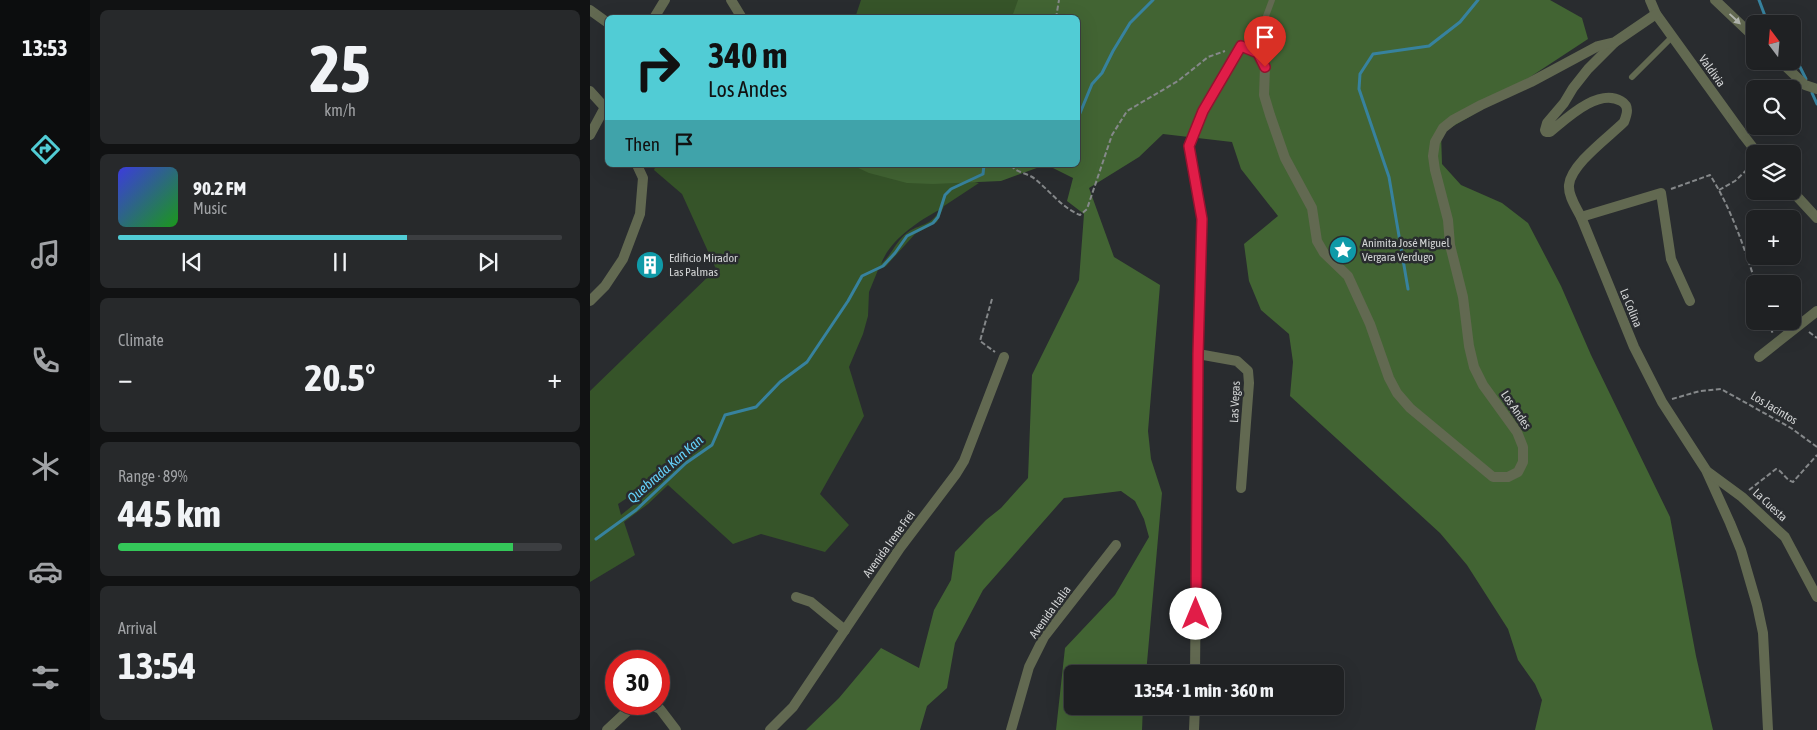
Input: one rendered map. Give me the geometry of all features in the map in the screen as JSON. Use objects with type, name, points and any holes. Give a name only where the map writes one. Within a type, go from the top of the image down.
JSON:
[{"type":"street","points":[[656,15],[665,0]]},
{"type":"street","points":[[731,0],[740,15]]},
{"type":"street","name":"Valdivia","points":[[1650,0],[1656,14],[1672,37],[1751,145]]},
{"type":"street","points":[[1715,0],[1746,29]]},
{"type":"street","points":[[590,10],[605,21]]},
{"type":"street","name":"Los Andes","points":[[1253,51],[1258,53],[1265,67],[1264,95],[1285,158],[1312,208],[1317,241],[1324,253],[1348,276],[1370,324],[1389,378],[1397,393],[1410,408],[1493,477],[1508,477],[1518,472],[1523,462],[1523,447],[1517,432],[1483,385],[1474,366],[1469,346],[1463,297],[1450,244],[1448,220],[1435,170],[1433,156],[1435,142],[1443,128],[1453,120],[1480,105],[1531,82],[1590,50],[1615,42],[1656,14]]},
{"type":"street","name":"La Colina","points":[[1615,42],[1588,69],[1545,128],[1546,132],[1550,132],[1571,114],[1597,100],[1613,99],[1621,101],[1626,106],[1628,113],[1624,122],[1579,164],[1572,175],[1569,186],[1572,200],[1581,217],[1641,361],[1662,402],[1706,470],[1730,522],[1747,568],[1763,633],[1768,730]]},
{"type":"street","points":[[1195,665],[1198,354],[1202,219],[1189,146],[1203,111],[1241,46],[1253,51]]},
{"type":"street","points":[[1789,70],[1805,85],[1817,89]]},
{"type":"street","points":[[590,91],[605,108]]},
{"type":"street","points":[[590,135],[605,111]]},
{"type":"street","points":[[590,300],[605,286],[623,259],[640,214],[643,178],[638,167]]},
{"type":"street","points":[[1581,217],[1661,193],[1671,259],[1690,301]]},
{"type":"street","points":[[1800,200],[1817,218]]},
{"type":"street","points":[[1760,357],[1817,311]]},
{"type":"street","name":"Las Vegas","points":[[1198,354],[1237,361],[1248,371],[1249,382],[1241,488]]},
{"type":"street","name":"Avenida Irene Frei","points":[[770,730],[793,707],[900,548],[964,461],[1004,357]]},
{"type":"street","name":"La Cuesta","points":[[1706,470],[1742,496],[1785,536],[1817,597]]},
{"type":"street","name":"Avenida Italia","points":[[1011,730],[1029,666],[1044,636],[1116,545]]},
{"type":"street","points":[[796,596],[811,602],[845,630]]},
{"type":"street","points":[[607,730],[623,715]]},
{"type":"street","points":[[665,715],[676,730]]},
{"type":"street","points":[[1196,715],[1197,728]]},
{"type":"lane","points":[[1253,51],[1272,0]]},
{"type":"lane","points":[[1632,77],[1672,37]]},
{"type":"path","points":[[1057,15],[1060,0]]},
{"type":"path","points":[[1012,167],[1034,178],[1071,211],[1080,214],[1087,209],[1112,135],[1126,111],[1178,81],[1208,57],[1241,46]]},
{"type":"path","points":[[1719,190],[1735,181],[1746,171]]},
{"type":"path","points":[[1661,193],[1710,175],[1719,190],[1746,252],[1753,275]]},
{"type":"path","points":[[992,299],[980,341],[1004,357]]},
{"type":"path","name":"Los Jacintos","points":[[1662,402],[1700,391],[1721,388],[1791,428],[1817,446]]},
{"type":"path","points":[[1742,496],[1776,469],[1788,481],[1793,482],[1817,456]]},
{"type":"green space","points":[[861,0],[1024,0],[1020,15],[856,15]]},
{"type":"green space","points":[[1018,0],[1550,0],[1582,18],[1588,39],[1471,116],[1441,133],[1442,164],[1461,185],[1502,203],[1528,223],[1561,286],[1591,355],[1670,517],[1696,656],[1713,730],[1535,730],[1542,700],[1535,684],[1518,660],[1508,629],[1467,565],[1440,533],[1290,396],[1293,362],[1289,334],[1261,310],[1249,281],[1244,244],[1278,216],[1241,169],[1232,142],[1163,134],[1139,157],[1089,188],[1114,257],[1160,285],[1148,431],[1151,459],[1162,493],[1147,665],[1064,665],[1064,715],[1143,715],[1142,730],[1056,730],[1065,648],[1115,595],[1149,537],[1144,519],[1135,501],[1121,491],[1064,498],[983,590],[955,643],[947,688],[927,706],[920,730],[806,730],[839,698],[881,648],[919,668],[934,610],[951,580],[955,552],[986,520],[1001,508],[1028,478],[1032,375],[1079,280],[1084,214],[1067,201],[1073,178],[1051,167],[1080,167],[1080,15],[1013,15]]},
{"type":"green space","points":[[655,167],[911,167],[979,183],[944,206],[937,222],[915,234],[886,266],[878,270],[869,292],[868,316],[863,334],[849,367],[864,416],[820,494],[849,525],[825,552],[761,534],[733,544],[668,485],[648,504],[624,522],[635,555],[590,582],[590,391],[716,269],[682,194],[654,170]],"holes":[[[939,210],[929,222],[903,236],[881,264],[885,255],[905,232]],[[659,477],[662,482],[621,515],[618,504]]]},
{"type":"green space","points":[[856,167],[1040,167],[1001,181],[933,184],[907,183],[869,173]]},
{"type":"waterway","name":"Quebrada Kan Kan","points":[[1080,113],[1092,84],[1102,73],[1130,23],[1153,0]]},
{"type":"waterway","points":[[1408,289],[1389,177],[1359,89],[1360,74],[1373,54],[1429,46],[1460,22],[1478,0]]},
{"type":"waterway","points":[[1759,0],[1765,15]]},
{"type":"waterway","points":[[1801,69],[1806,79]]},
{"type":"waterway","points":[[1812,93],[1817,104]]},
{"type":"waterway","name":"Quebrada Kan Kan","points":[[596,539],[636,510],[686,463],[712,445],[725,415],[756,407],[780,382],[807,362],[848,301],[862,276],[883,266],[907,236],[933,223],[938,217],[945,195],[951,189],[983,174],[984,167]]},
{"type":"place","name":"Animita José Miguel Vergara Verdugo","points":[[1343,250]]},
{"type":"place","name":"Edificio Mirador Las Palmas","points":[[650,265]]},
{"type":"route","points":[[1196,614],[1198,354],[1202,219],[1189,146],[1203,111],[1241,46],[1258,53],[1265,67]]}]
